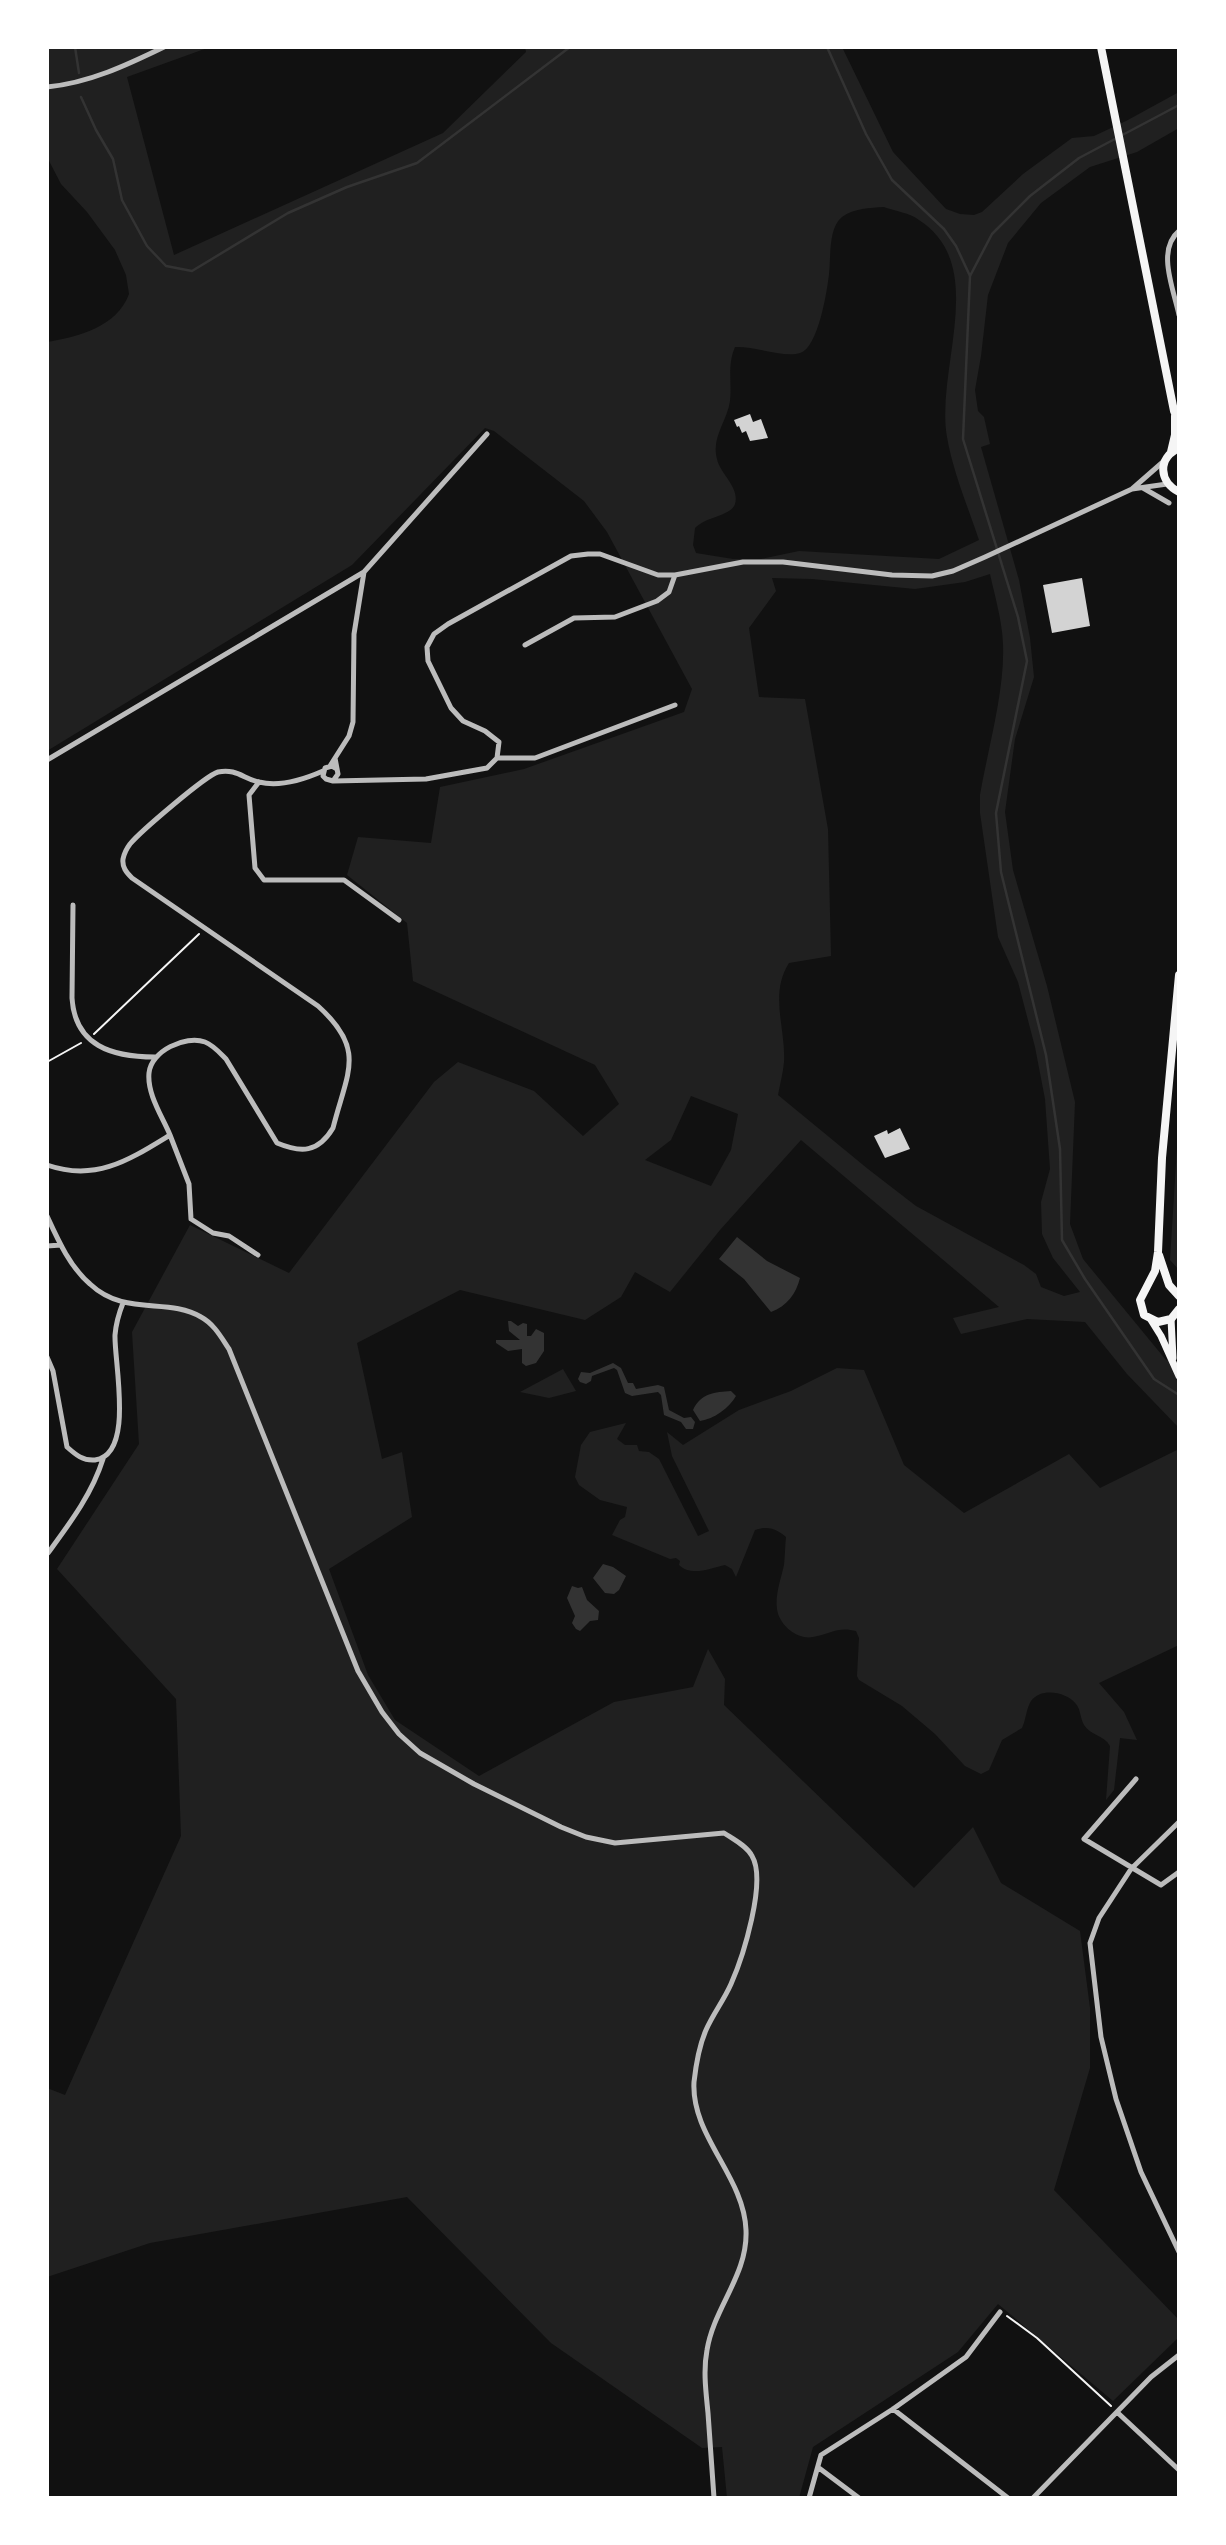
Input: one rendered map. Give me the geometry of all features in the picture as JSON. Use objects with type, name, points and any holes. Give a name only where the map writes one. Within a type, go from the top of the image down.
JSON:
[{"type":"main road","points":[[1101,47],[1174,411],[1175,450],[1164,461],[1162,474],[1167,484],[1178,494]]},
{"type":"main road","points":[[1174,411],[1179,423]]},
{"type":"main road","points":[[1149,1286],[1158,1252],[1162,1158],[1179,975]]},
{"type":"main road","points":[[1158,1252],[1169,1285],[1178,1294]]},
{"type":"main road","points":[[1169,1285],[1155,1283],[1149,1286],[1143,1292],[1141,1308],[1151,1320],[1179,1377]]},
{"type":"main road","points":[[1151,1320],[1158,1322],[1176,1315],[1173,1362]]},
{"type":"street","points":[[47,87],[72,85],[164,47]]},
{"type":"street","points":[[1179,231],[1171,237],[1166,254],[1179,315]]},
{"type":"street","points":[[47,760],[364,572],[487,434]]},
{"type":"street","points":[[258,1255],[229,1236],[213,1233],[191,1219],[189,1184],[151,1091],[149,1069],[155,1058],[166,1049],[192,1040],[203,1041],[226,1059],[277,1143],[291,1149],[306,1150],[327,1138],[332,1128],[350,1060],[348,1042],[341,1029],[318,1006],[125,871],[123,861],[131,843],[206,776],[227,771],[270,783],[305,778],[349,781],[426,779],[487,768],[497,758],[499,742],[485,731],[463,722],[451,708],[428,661],[427,647],[433,634],[570,556],[600,554],[658,575],[675,575],[743,562],[783,562],[892,575],[932,576],[985,557],[1132,489],[1164,461]]},
{"type":"street","points":[[1132,489],[1167,484]]},
{"type":"street","points":[[1143,488],[1168,503]]},
{"type":"street","points":[[305,778],[330,766],[349,736],[353,722],[354,634],[364,572]]},
{"type":"street","points":[[525,645],[574,618],[615,617],[657,601],[670,592],[675,575]]},
{"type":"street","points":[[497,758],[535,758],[675,705]]},
{"type":"street","points":[[335,758],[337,771]]},
{"type":"street","points":[[330,766],[349,781]]},
{"type":"street","points":[[323,771],[329,780]]},
{"type":"street","points":[[329,780],[337,771]]},
{"type":"street","points":[[259,782],[249,795],[256,868],[264,880],[344,880],[399,920]]},
{"type":"street","points":[[73,905],[73,1010],[78,1026],[88,1040],[130,1057],[155,1058]]},
{"type":"street","points":[[47,1165],[61,1170],[89,1172],[114,1166],[170,1135]]},
{"type":"street","points":[[47,1216],[61,1245],[90,1285],[123,1303],[186,1310],[202,1317],[217,1331],[229,1349],[358,1671],[399,1734],[420,1753],[451,1772],[586,1837],[615,1843],[724,1833],[752,1854],[758,1870],[748,1937],[731,1985],[706,2030],[698,2053],[694,2085],[699,2118],[743,2204],[746,2230],[745,2252],[737,2278],[714,2324],[707,2348],[705,2372],[714,2498]]},
{"type":"street","points":[[47,1246],[61,1245]]},
{"type":"street","points":[[48,1552],[75,1516],[96,1480],[103,1459],[112,1450],[120,1418],[115,1335],[117,1317],[123,1303]]},
{"type":"street","points":[[47,1357],[53,1371],[67,1447],[87,1461],[103,1459]]},
{"type":"street","points":[[1136,1779],[1084,1839],[1161,1885],[1179,1872]]},
{"type":"street","points":[[1179,1822],[1131,1868],[1098,1918],[1091,1934],[1095,1995],[1107,2064],[1125,2129],[1149,2191],[1179,2252]]},
{"type":"street","points":[[809,2498],[821,2455],[893,2409],[966,2357],[1000,2312]]},
{"type":"street","points":[[1033,2498],[1151,2377],[1179,2355]]},
{"type":"street","points":[[893,2409],[1009,2498]]},
{"type":"street","points":[[1118,2413],[1179,2470]]},
{"type":"street","points":[[818,2468],[859,2498]]},
{"type":"path","points":[[47,1062],[88,1040],[205,928]]},
{"type":"path","points":[[1000,2312],[1037,2338],[1118,2413]]},
{"type":"shaded area","points":[[47,47],[210,47],[127,77],[174,255],[443,133],[526,52],[525,47],[842,47],[893,152],[946,209],[974,215],[982,212],[1023,174],[1072,138],[1094,136],[1179,92],[1179,128],[1137,152],[1090,167],[1041,203],[1008,243],[988,295],[975,390],[978,411],[984,417],[990,444],[981,447],[1019,580],[1030,638],[1034,677],[1015,739],[1005,812],[1013,870],[1047,986],[1075,1102],[1070,1224],[1083,1259],[1166,1360],[1179,1361],[1179,1428],[1127,1374],[1085,1322],[1027,1319],[961,1334],[953,1318],[999,1307],[801,1140],[720,1230],[670,1292],[635,1272],[621,1297],[585,1320],[460,1290],[357,1343],[382,1459],[402,1452],[412,1517],[329,1569],[368,1675],[395,1720],[479,1776],[614,1702],[693,1687],[708,1649],[725,1679],[724,1705],[914,1888],[973,1827],[1001,1883],[1080,1931],[1090,2008],[1090,2068],[1054,2190],[1179,2320],[1179,2337],[1113,2401],[998,2304],[958,2352],[813,2447],[799,2498],[727,2498],[722,2447],[702,2448],[551,2343],[407,2197],[150,2243],[47,2277],[47,2088],[65,2095],[181,1836],[176,1699],[57,1569],[139,1444],[132,1332],[190,1225],[289,1273],[434,1082],[458,1062],[534,1091],[583,1136],[619,1104],[595,1065],[413,981],[407,923],[347,875],[358,837],[431,843],[440,787],[524,769],[684,712],[692,689],[607,532],[584,501],[494,431],[485,428],[352,565],[47,751],[47,342],[83,333],[106,322],[115,315],[129,294],[126,275],[115,250],[87,212],[61,184],[47,157]],"holes":[[[884,207],[919,220],[940,240],[952,264],[956,291],[945,410],[947,437],[979,540],[939,559],[799,551],[761,559],[733,559],[696,553],[693,545],[695,528],[729,511],[735,504],[735,492],[719,465],[716,451],[730,401],[730,367],[735,347],[786,354],[800,353],[806,349],[817,331],[824,306],[834,228],[842,217],[852,212]],[[990,574],[1001,626],[1001,681],[980,795],[980,813],[998,937],[1018,982],[1045,1099],[1050,1169],[1041,1202],[1042,1234],[1053,1258],[1080,1292],[1064,1296],[1041,1287],[1036,1274],[1024,1265],[916,1206],[778,1095],[784,1062],[779,999],[783,975],[789,963],[831,956],[828,829],[805,699],[759,697],[749,628],[776,591],[772,578],[915,589],[965,582]],[[691,1096],[738,1114],[731,1150],[711,1186],[645,1160],[671,1140]]]},
{"type":"shaded area","points":[[1179,1115],[1179,1270],[1170,1260]]},
{"type":"shaded area","points":[[737,1237],[767,1261],[800,1278],[790,1299],[782,1306],[771,1312],[744,1279],[719,1259]]},
{"type":"shaded area","points":[[508,1321],[518,1326],[527,1324],[527,1336],[531,1336],[536,1329],[544,1333],[544,1351],[536,1363],[526,1366],[522,1363],[522,1349],[508,1351],[496,1343],[496,1340],[520,1340],[509,1331]]},
{"type":"shaded area","points":[[613,1363],[621,1368],[628,1383],[633,1383],[636,1389],[658,1385],[664,1387],[669,1410],[684,1418],[691,1417],[695,1422],[693,1429],[686,1429],[681,1422],[664,1415],[661,1395],[658,1392],[632,1396],[625,1393],[614,1368],[592,1376],[591,1381],[586,1384],[578,1379],[581,1372],[590,1373]]},
{"type":"shaded area","points":[[837,1368],[864,1370],[904,1465],[964,1513],[1069,1454],[1100,1488],[1179,1449],[1179,1645],[1099,1683],[1124,1712],[1137,1740],[1120,1738],[1114,1790],[1106,1800],[1110,1746],[1087,1728],[1078,1706],[1067,1696],[1047,1693],[1035,1697],[1029,1704],[1022,1728],[1002,1740],[989,1770],[981,1774],[965,1766],[935,1734],[902,1706],[859,1680],[859,1638],[856,1631],[839,1630],[807,1637],[795,1634],[785,1626],[778,1615],[777,1603],[786,1537],[782,1534],[768,1528],[755,1530],[736,1577],[732,1569],[725,1565],[701,1571],[684,1569],[676,1558],[670,1559],[612,1535],[620,1520],[625,1517],[627,1507],[600,1500],[579,1485],[575,1477],[581,1445],[590,1432],[626,1423],[617,1439],[625,1445],[637,1445],[639,1451],[649,1452],[659,1459],[698,1536],[709,1531],[672,1456],[667,1432],[683,1445],[739,1410],[791,1391]]},
{"type":"shaded area","points":[[563,1369],[576,1391],[549,1398],[520,1392]]},
{"type":"shaded area","points":[[731,1391],[736,1396],[729,1405],[716,1415],[700,1421],[693,1410],[700,1400],[714,1393]]},
{"type":"shaded area","points":[[603,1564],[626,1576],[614,1594],[605,1593],[593,1578]]},
{"type":"shaded area","points":[[572,1586],[582,1587],[587,1600],[599,1611],[598,1620],[590,1621],[580,1631],[572,1623],[575,1616],[567,1598]]},
{"type":"building","points":[[750,414],[753,422],[761,419],[768,438],[750,441],[746,431],[742,433],[739,426],[737,427],[734,420]]},
{"type":"building","points":[[1082,578],[1090,626],[1052,633],[1043,585]]},
{"type":"building","points":[[900,1128],[910,1149],[885,1158],[874,1136],[887,1130],[888,1134]]},
{"type":"waterway","points":[[75,47],[79,73]]},
{"type":"waterway","points":[[81,97],[113,159],[122,200],[147,246],[166,266],[192,271],[288,213],[347,187],[417,163],[570,47]]},
{"type":"waterway","points":[[827,47],[866,134],[892,180],[944,229],[956,246],[970,276]]},
{"type":"waterway","points":[[1179,105],[1079,158],[1030,196],[992,234],[970,276],[963,439],[1018,617],[1027,661],[996,813],[1001,872],[1046,1055],[1060,1149],[1062,1240],[1085,1279],[1154,1379],[1179,1395]]}]
